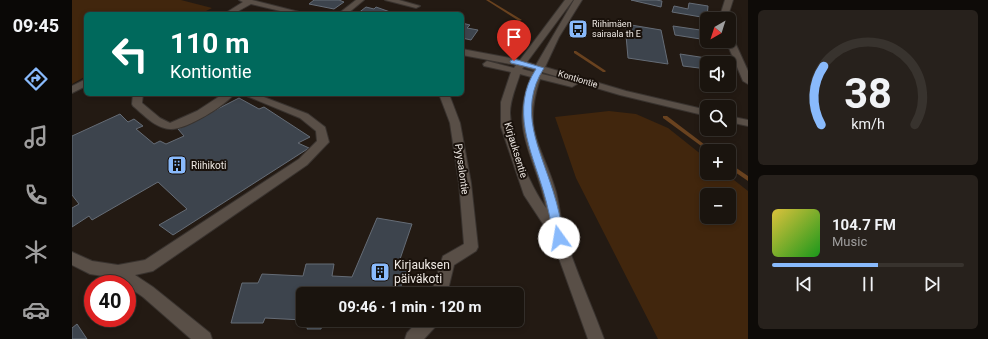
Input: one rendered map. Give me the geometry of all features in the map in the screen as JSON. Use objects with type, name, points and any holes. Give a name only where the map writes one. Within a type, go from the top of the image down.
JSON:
[{"type":"street","points":[[345,12],[360,0]]},
{"type":"street","points":[[389,0],[416,6]]},
{"type":"street","name":"Kirjauksentie","points":[[559,238],[530,195],[506,127],[506,102],[519,67],[536,47],[556,16],[569,0]]},
{"type":"street","name":"Kirjauksentie","points":[[578,0],[566,17],[538,72],[527,106],[529,133],[533,150],[549,191],[559,238],[596,339]]},
{"type":"street","points":[[725,12],[729,0]]},
{"type":"street","points":[[231,12],[246,1],[293,12]]},
{"type":"street","points":[[733,48],[748,81]]},
{"type":"street","name":"Kontiontie","points":[[464,53],[700,111]]},
{"type":"street","name":"Kontiontie","points":[[464,56],[519,67]]},
{"type":"street","points":[[72,90],[84,83]]},
{"type":"street","points":[[138,96],[137,104],[163,124],[171,127],[183,123],[225,96]]},
{"type":"street","points":[[118,272],[148,266],[303,162],[323,142],[321,130],[304,116],[252,96]]},
{"type":"street","name":"Pyysalontie","points":[[441,287],[448,261],[471,247],[465,183],[455,124],[445,96]]},
{"type":"street","points":[[736,120],[748,123]]},
{"type":"street","points":[[72,258],[90,266],[118,272],[148,292],[204,339]]},
{"type":"street","points":[[413,339],[424,327]]},
{"type":"shaded area","points":[[72,0],[181,0],[212,8],[204,12],[84,12],[84,77],[72,84]]},
{"type":"shaded area","points":[[609,111],[636,114],[668,128],[700,153],[700,180],[734,180],[748,191],[748,339],[658,339],[576,178],[555,117]]},
{"type":"building","points":[[314,0],[339,0],[344,2],[334,9],[309,4]]},
{"type":"building","points":[[631,0],[656,0],[662,1],[661,7]]},
{"type":"building","points":[[689,3],[708,6],[708,12],[700,12],[700,17],[672,12],[674,6],[688,9]]},
{"type":"building","points":[[366,7],[374,9],[376,7],[390,12],[360,12]]},
{"type":"building","points":[[464,24],[470,25],[467,28],[478,30],[471,40],[464,38]]},
{"type":"building","points":[[625,24],[661,30],[668,64],[628,58]]},
{"type":"building","points":[[673,26],[700,30],[700,39],[675,35]]},
{"type":"building","points":[[680,54],[700,57],[700,68],[683,66]]},
{"type":"building","name":"Riihikoti","points":[[239,98],[259,109],[264,107],[310,137],[298,143],[309,148],[173,235],[159,225],[187,209],[158,182],[92,220],[89,216],[72,227],[72,208],[79,204],[72,195],[72,136],[120,114],[128,122],[134,119],[143,126],[136,129],[154,144],[160,141],[166,144],[184,136],[178,129]]},
{"type":"building","name":"Kirjauksen päiväkoti","points":[[377,218],[412,224],[397,268],[407,270],[401,287],[296,287],[296,320],[265,318],[263,323],[231,323],[242,283],[258,283],[262,274],[303,276],[306,264],[334,264],[332,276],[352,277]]},
{"type":"building","points":[[77,324],[87,339],[72,339],[72,328]]},
{"type":"building","points":[[308,327],[322,327],[321,329],[307,329]]},
{"type":"waterway","points":[[487,0],[520,20]]},
{"type":"waterway","points":[[575,52],[604,71]]},
{"type":"waterway","points":[[665,117],[702,144]]},
{"type":"waterway","points":[[736,170],[748,179]]},
{"type":"place","name":"Riihimäen sairaala th E","points":[[578,29]]},
{"type":"place","name":"Riihikoti","points":[[177,165]]},
{"type":"place","name":"Kirjauksen päiväkoti","points":[[380,272]]},
{"type":"route","points":[[514,61],[541,68],[535,76],[527,106],[527,117],[533,150],[549,191],[559,238]]}]
